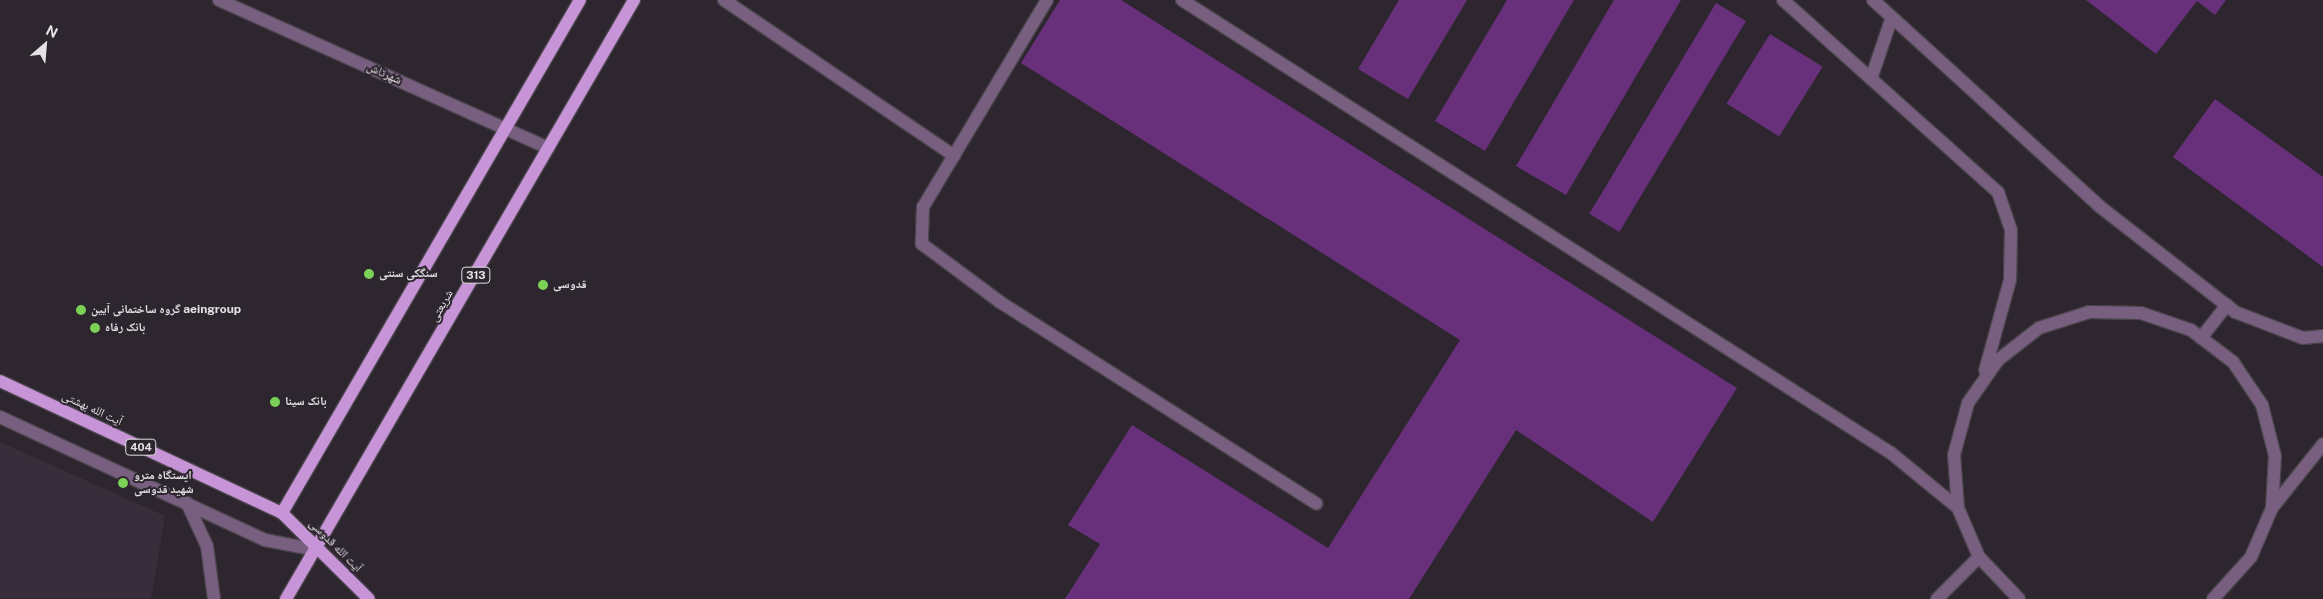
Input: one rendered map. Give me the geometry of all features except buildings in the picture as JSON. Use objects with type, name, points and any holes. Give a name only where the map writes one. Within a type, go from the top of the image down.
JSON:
[{"type":"main road","points":[[282,513],[580,0]]},
{"type":"main road","name":"شریعتی","points":[[286,599],[317,550],[634,0]]},
{"type":"main road","name":"آیت الله بهشتی","points":[[0,381],[282,513]]},
{"type":"main road","name":"آیت الله قدوسی","points":[[282,513],[317,550],[369,599]]},
{"type":"street","name":"شهرتاش","points":[[219,0],[548,148]]},
{"type":"street","points":[[724,0],[954,156]]},
{"type":"street","points":[[1047,0],[923,207],[922,244],[1000,302],[1316,503]]},
{"type":"street","points":[[1182,0],[1891,453],[1958,508]]},
{"type":"street","points":[[1784,0],[1998,192],[2011,230],[2010,280],[1982,382]]},
{"type":"street","points":[[1873,0],[2099,206],[2235,312],[2303,338],[2323,336]]},
{"type":"street","points":[[1871,79],[1892,17]]},
{"type":"street","points":[[2202,338],[2227,305]]},
{"type":"street","points":[[2019,599],[1979,557],[1958,508],[1954,455],[1968,402],[1998,360],[2040,328],[2089,312],[2141,313],[2191,330],[2233,362],[2262,405],[2275,456],[2272,508]]},
{"type":"street","points":[[0,417],[265,540],[317,550]]},
{"type":"street","points":[[2212,599],[2251,558],[2272,508],[2323,444]]},
{"type":"street","points":[[187,503],[207,546],[214,599]]},
{"type":"street","points":[[1937,599],[1979,557]]},
{"type":"shaded area","points":[[0,442],[165,516],[151,599],[0,599]]},
{"type":"place","name":"سنگکی سنتی","points":[[369,274]]},
{"type":"place","name":"قدوسی","points":[[543,285]]},
{"type":"place","name":"گروه ساختمانی آیین aeingroup","points":[[81,310]]},
{"type":"place","name":"بانک رفاه","points":[[95,328]]},
{"type":"place","name":"بانک سینا","points":[[275,402]]},
{"type":"place","name":"ایستگاه مترو شهید قدوسی","points":[[123,483]]}]
